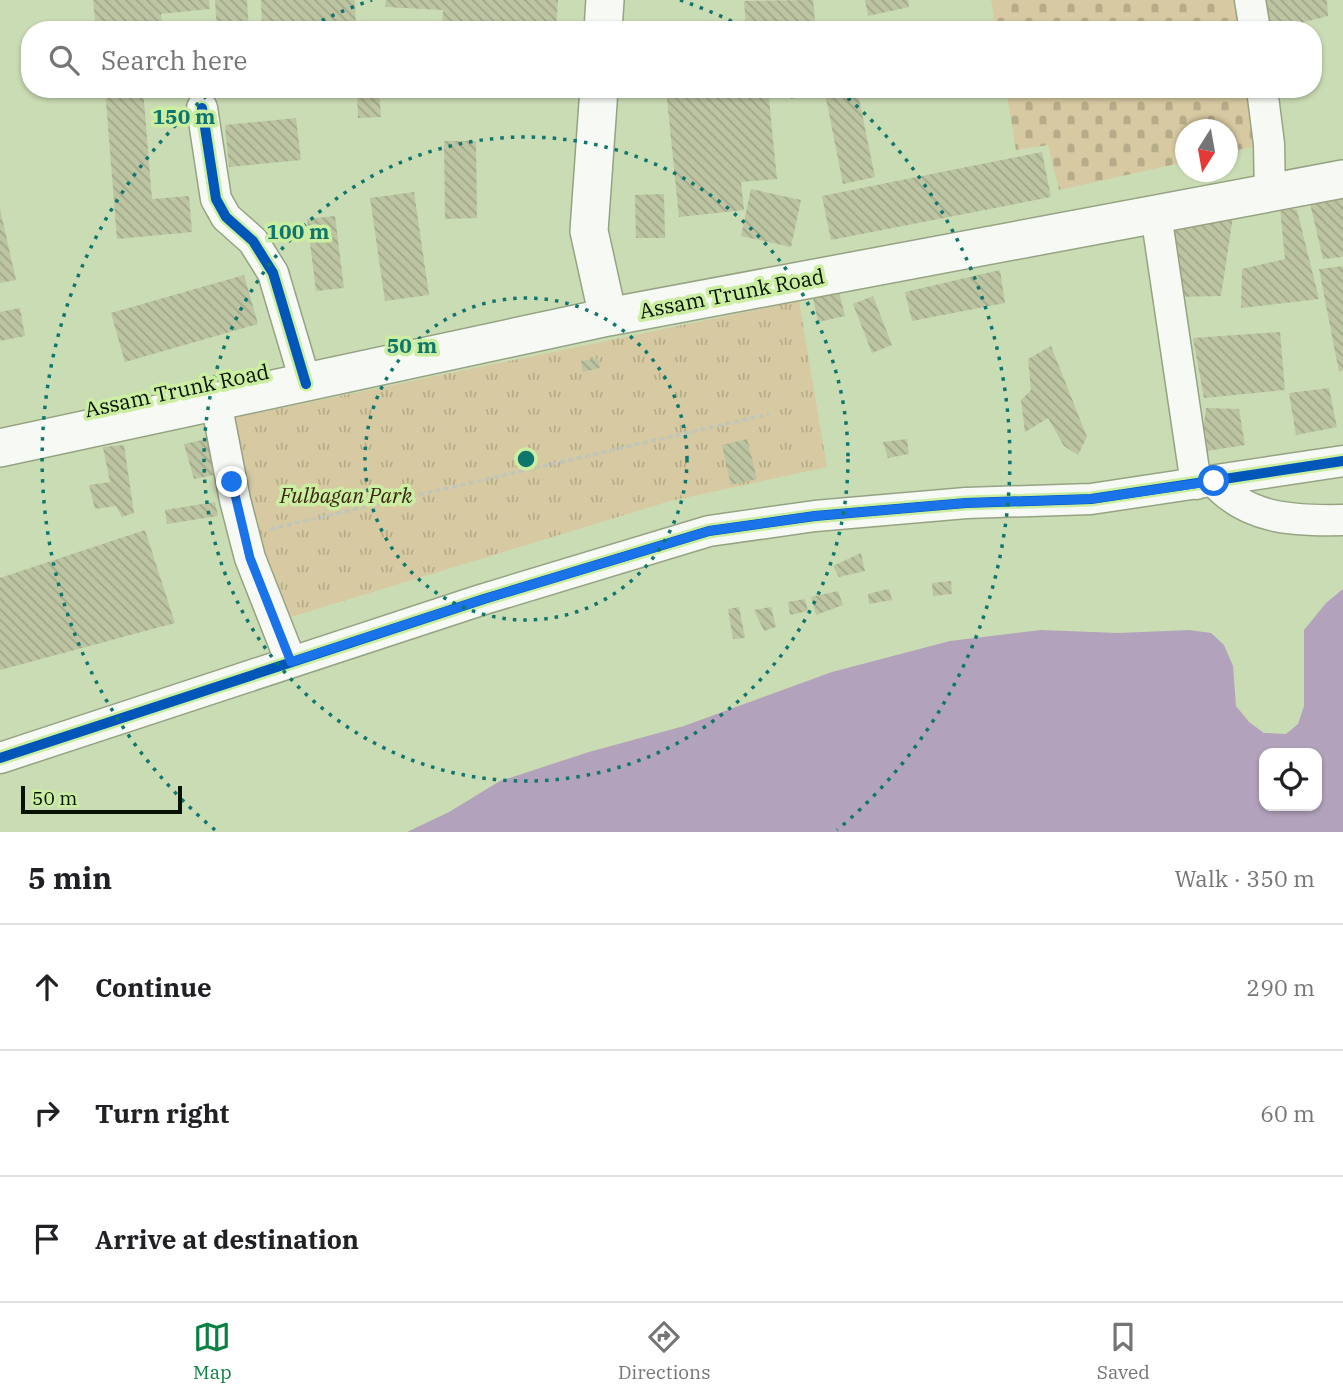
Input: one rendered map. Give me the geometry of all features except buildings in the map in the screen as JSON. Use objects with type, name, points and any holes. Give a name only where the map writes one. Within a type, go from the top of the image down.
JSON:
[{"type":"main road","points":[[604,21],[606,0]]},
{"type":"main road","points":[[598,98],[589,231],[608,317]]},
{"type":"main road","name":"Assam Trunk Road","points":[[0,448],[608,317],[1343,180]]},
{"type":"street","points":[[1250,0],[1254,21]]},
{"type":"street","points":[[1263,98],[1269,144],[1269,194]]},
{"type":"street","points":[[202,108],[216,199],[226,217],[253,241],[273,273],[306,384]]},
{"type":"street","points":[[1156,214],[1205,483],[1244,506],[1276,517],[1301,521],[1343,520]]},
{"type":"street","points":[[216,402],[250,558],[291,662]]},
{"type":"street","points":[[0,758],[484,599],[709,531],[815,516],[966,503],[1091,499],[1343,461]]},
{"type":"path","points":[[244,535],[769,415]]},
{"type":"green space","points":[[991,0],[1236,0],[1240,21],[994,21]]},
{"type":"green space","points":[[1007,98],[1254,98],[1262,145],[1238,150],[1238,119],[1175,119],[1175,164],[1059,190],[1048,145],[1016,150]]},
{"type":"green space","name":"Fulbagan Park","points":[[799,301],[827,467],[670,501],[284,619],[251,543],[233,418]]},
{"type":"shaded area","points":[[1343,589],[1343,832],[407,832],[449,812],[500,781],[589,752],[684,726],[832,672],[950,641],[1041,630],[1118,633],[1189,630],[1211,633],[1224,645],[1233,666],[1236,706],[1249,722],[1264,733],[1286,734],[1298,724],[1304,706],[1304,630],[1326,603]]},
{"type":"cycle path","points":[[202,108],[216,199],[226,217],[253,241],[273,273],[306,384]]},
{"type":"cycle path","points":[[0,758],[484,599],[709,531],[815,516],[966,503],[1091,499],[1343,461]]},
{"type":"route","points":[[232,482],[250,558],[291,662],[484,599],[709,531],[815,516],[966,503],[1091,499],[1214,481]]}]
